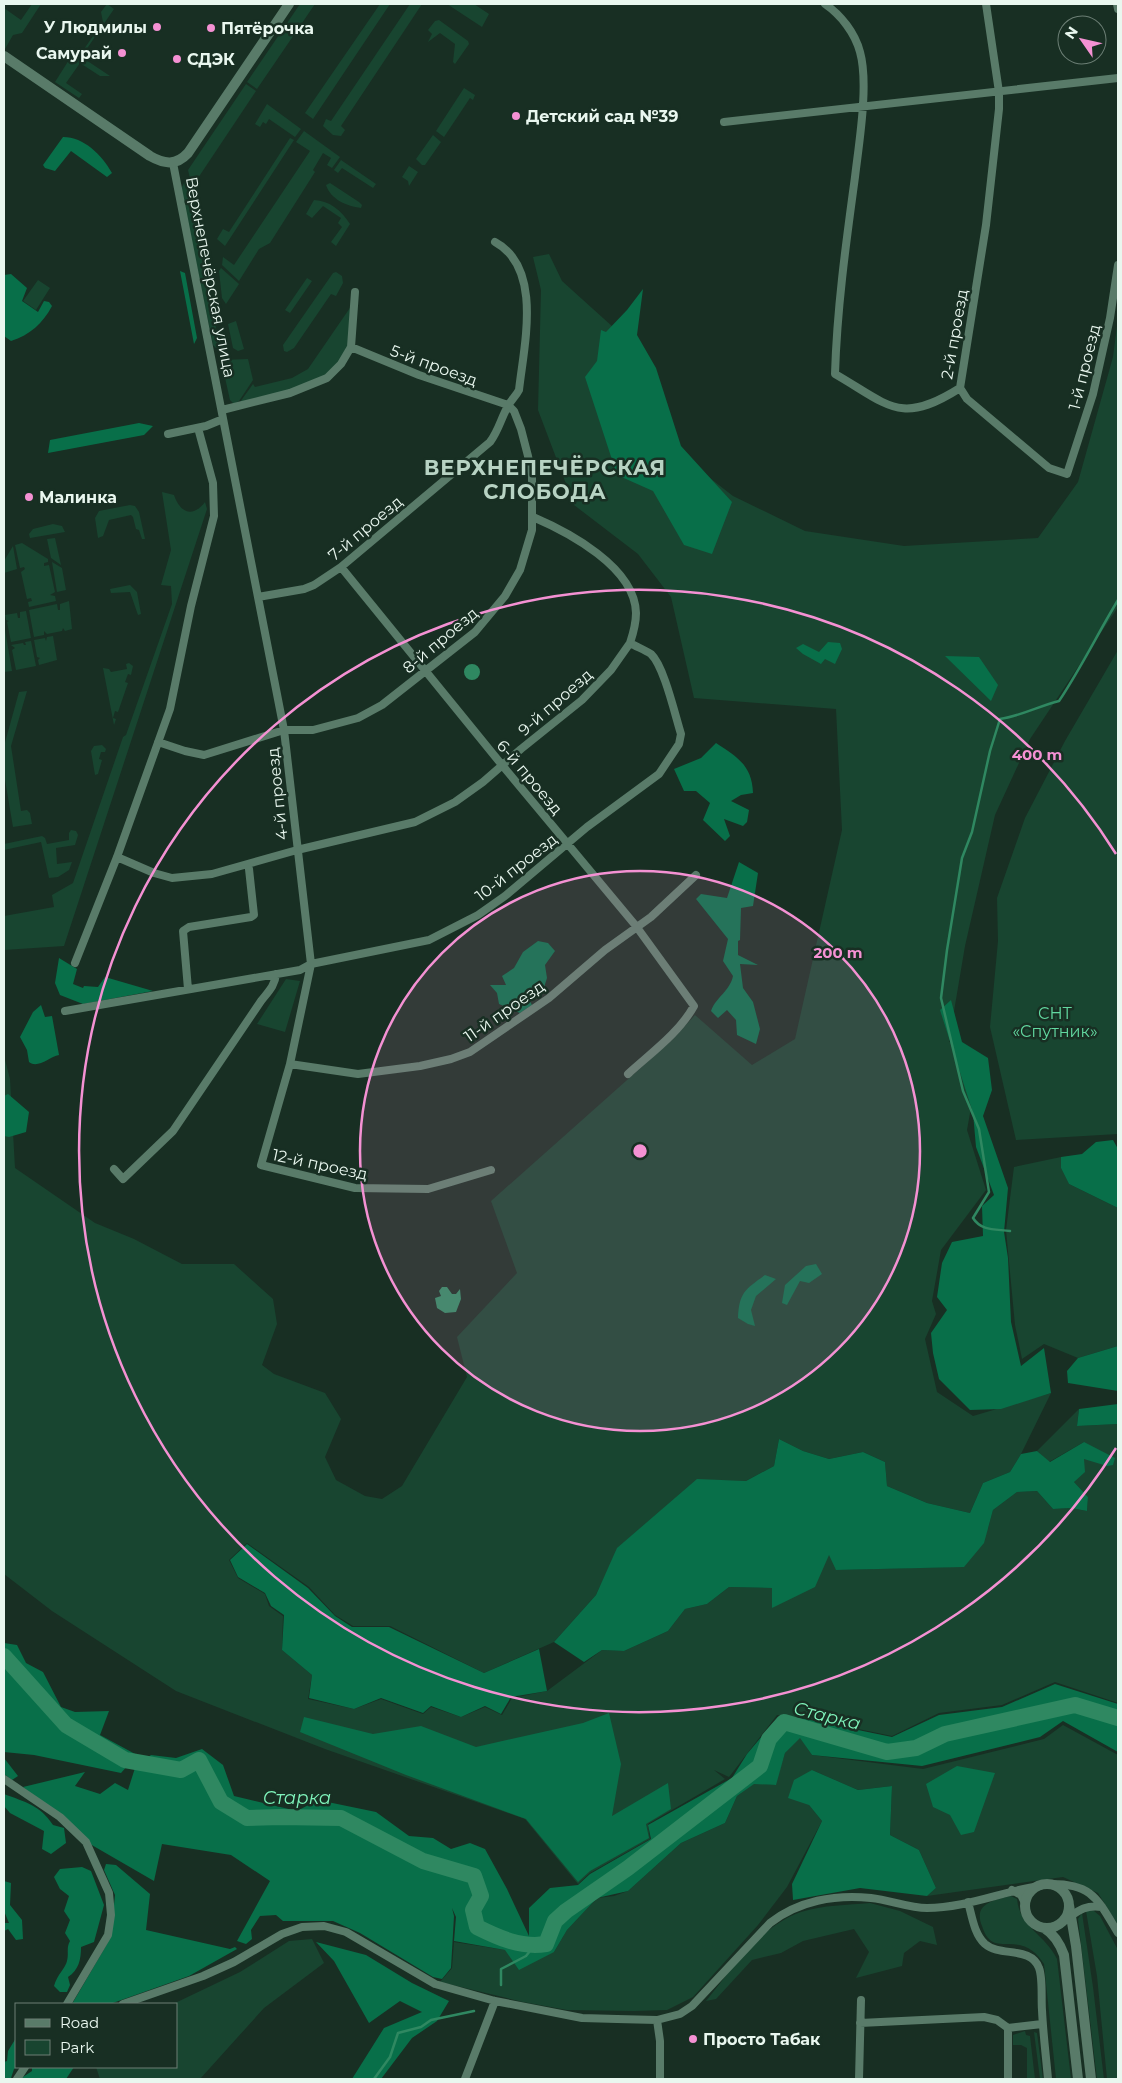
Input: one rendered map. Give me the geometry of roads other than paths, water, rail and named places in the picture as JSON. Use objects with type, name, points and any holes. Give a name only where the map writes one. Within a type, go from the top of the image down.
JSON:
[{"type":"street","points":[[173,163],[182,159],[188,153],[289,4]]},
{"type":"street","name":"2-й проезд","points":[[825,4],[840,17],[852,33],[860,51],[863,68],[862,107],[836,329],[834,374],[891,407],[905,409],[924,407],[938,402],[960,388],[986,225],[999,92],[986,4]]},
{"type":"street","points":[[1117,4],[1118,9]]},
{"type":"street","name":"Верхнепечёрская улица","points":[[4,56],[150,156],[159,161],[173,163],[223,419]]},
{"type":"street","points":[[724,122],[1118,78]]},
{"type":"street","points":[[495,242],[504,247],[521,271],[526,301],[519,390],[508,405]]},
{"type":"street","name":"1-й проезд","points":[[960,388],[967,399],[1049,468],[1067,474],[1093,394],[1110,318],[1118,265]]},
{"type":"street","points":[[222,410],[290,393],[327,378],[341,364],[351,347],[356,292]]},
{"type":"street","name":"5-й проезд","points":[[351,347],[419,375],[508,405]]},
{"type":"street","name":"8-й проезд","points":[[158,742],[204,755],[284,730],[313,730],[358,718],[382,705],[475,632],[505,596],[520,570],[532,530],[532,476],[521,429],[514,412],[508,405]]},
{"type":"street","name":"7-й проезд","points":[[258,597],[304,589],[314,585],[341,567],[490,442],[501,425],[508,405]]},
{"type":"street","points":[[168,434],[198,428],[223,419]]},
{"type":"street","name":"4-й проезд","points":[[223,419],[284,730],[311,964],[290,1064],[261,1165]]},
{"type":"street","points":[[75,963],[117,857],[170,709],[191,606],[214,516],[213,483],[198,428]]},
{"type":"street","points":[[533,517],[566,531],[613,567],[622,578],[636,613],[630,643]]},
{"type":"street","name":"6-й проезд","points":[[341,567],[636,926],[694,1006],[682,1024],[628,1074]]},
{"type":"street","name":"10-й проезд","points":[[65,1010],[300,970],[311,964],[429,940],[478,915],[505,896],[567,844],[659,774],[679,744],[681,734],[662,674],[650,654],[630,643]]},
{"type":"street","name":"9-й проезд","points":[[117,857],[154,873],[172,878],[212,874],[297,850],[415,822],[455,802],[483,782],[582,700],[611,670],[630,643]]},
{"type":"street","points":[[188,989],[183,932],[189,926],[252,917],[255,912],[249,868]]},
{"type":"street","name":"11-й проезд","points":[[290,1064],[358,1074],[420,1066],[451,1059],[470,1052],[549,998],[636,926],[651,917],[696,875]]},
{"type":"street","points":[[114,1169],[123,1179],[173,1131],[261,1001],[273,987],[276,982],[276,974]]},
{"type":"street","name":"12-й проезд","points":[[261,1165],[355,1188],[367,1189],[428,1189],[491,1170]]},
{"type":"street","points":[[4,1779],[60,1817],[86,1842],[109,1893],[111,1915],[108,1935],[68,2003]]},
{"type":"street","points":[[1025,1903],[1030,1892],[1044,1885],[1056,1886],[1067,1897],[1072,1916],[1091,2079]]},
{"type":"street","points":[[126,2003],[234,1962],[282,1934],[302,1926],[317,1926],[346,1932],[435,1984],[495,2001],[582,2018],[657,2020],[680,2014],[692,2006],[770,1923],[784,1912],[799,1905],[821,1900],[850,1897],[871,1898],[927,1908],[968,1902],[1012,1890],[1044,1885],[1073,1885],[1096,1898],[1118,1933]]},
{"type":"street","points":[[1012,1890],[1021,1896],[1029,1919],[1050,1931],[1064,1955],[1078,2079]]},
{"type":"street","points":[[968,1902],[975,1928],[986,1944],[997,1950],[1021,1953],[1034,1960],[1040,1969],[1042,2024],[1048,2079]]},
{"type":"street","points":[[1061,1923],[1066,1917],[1069,1905]]},
{"type":"street","points":[[1044,1928],[1054,1927],[1090,1906],[1102,1907]]},
{"type":"street","points":[[859,2079],[861,2000]]},
{"type":"street","points":[[465,2079],[495,2001]]},
{"type":"street","points":[[860,2023],[984,2017],[997,2020],[1008,2028],[1042,2024]]},
{"type":"street","points":[[657,2020],[660,2041],[660,2079]]},
{"type":"street","points":[[1008,2028],[1008,2079]]},
{"type":"street","points":[[17,2079],[24,2068]]},
{"type":"waterway","points":[[1010,1231],[984,1227],[973,1218],[989,1192],[979,1129],[963,1091],[941,998],[962,858],[972,832],[990,751],[1000,719],[1015,716],[1059,701],[1118,600]]},
{"type":"waterway","name":"Старка","points":[[4,1656],[66,1725],[125,1760],[181,1770],[199,1760],[221,1802],[247,1818],[341,1818],[423,1861],[474,1876],[481,1896],[473,1910],[477,1927],[502,1938],[528,1945],[546,1944],[555,1921],[566,1911],[628,1868],[760,1766],[769,1739],[784,1722],[887,1752],[916,1748],[945,1734],[1075,1705],[1118,1718]]},
{"type":"waterway","points":[[501,1985],[501,1969],[526,1956],[534,1946]]},
{"type":"waterway","points":[[374,2079],[390,2057],[398,2033],[421,2027],[431,2020],[474,2011]]},
{"type":"place","name":"У Людмилы","points":[[157,27]]},
{"type":"place","name":"Пятёрочка","points":[[211,28]]},
{"type":"place","name":"Самурай","points":[[122,53]]},
{"type":"place","name":"СДЭК","points":[[177,59]]},
{"type":"place","name":"Детский сад №39","points":[[516,116]]},
{"type":"place","name":"Малинка","points":[[29,497]]},
{"type":"place","name":"Просто Табак","points":[[693,2039]]},
{"type":"district","name":"ВЕРХНЕПЕЧЁРСКАЯ СЛОБОДА","points":[[545,480]]},
{"type":"park label","name":"СНТ «Спутник»","points":[[1055,1022]]}]
